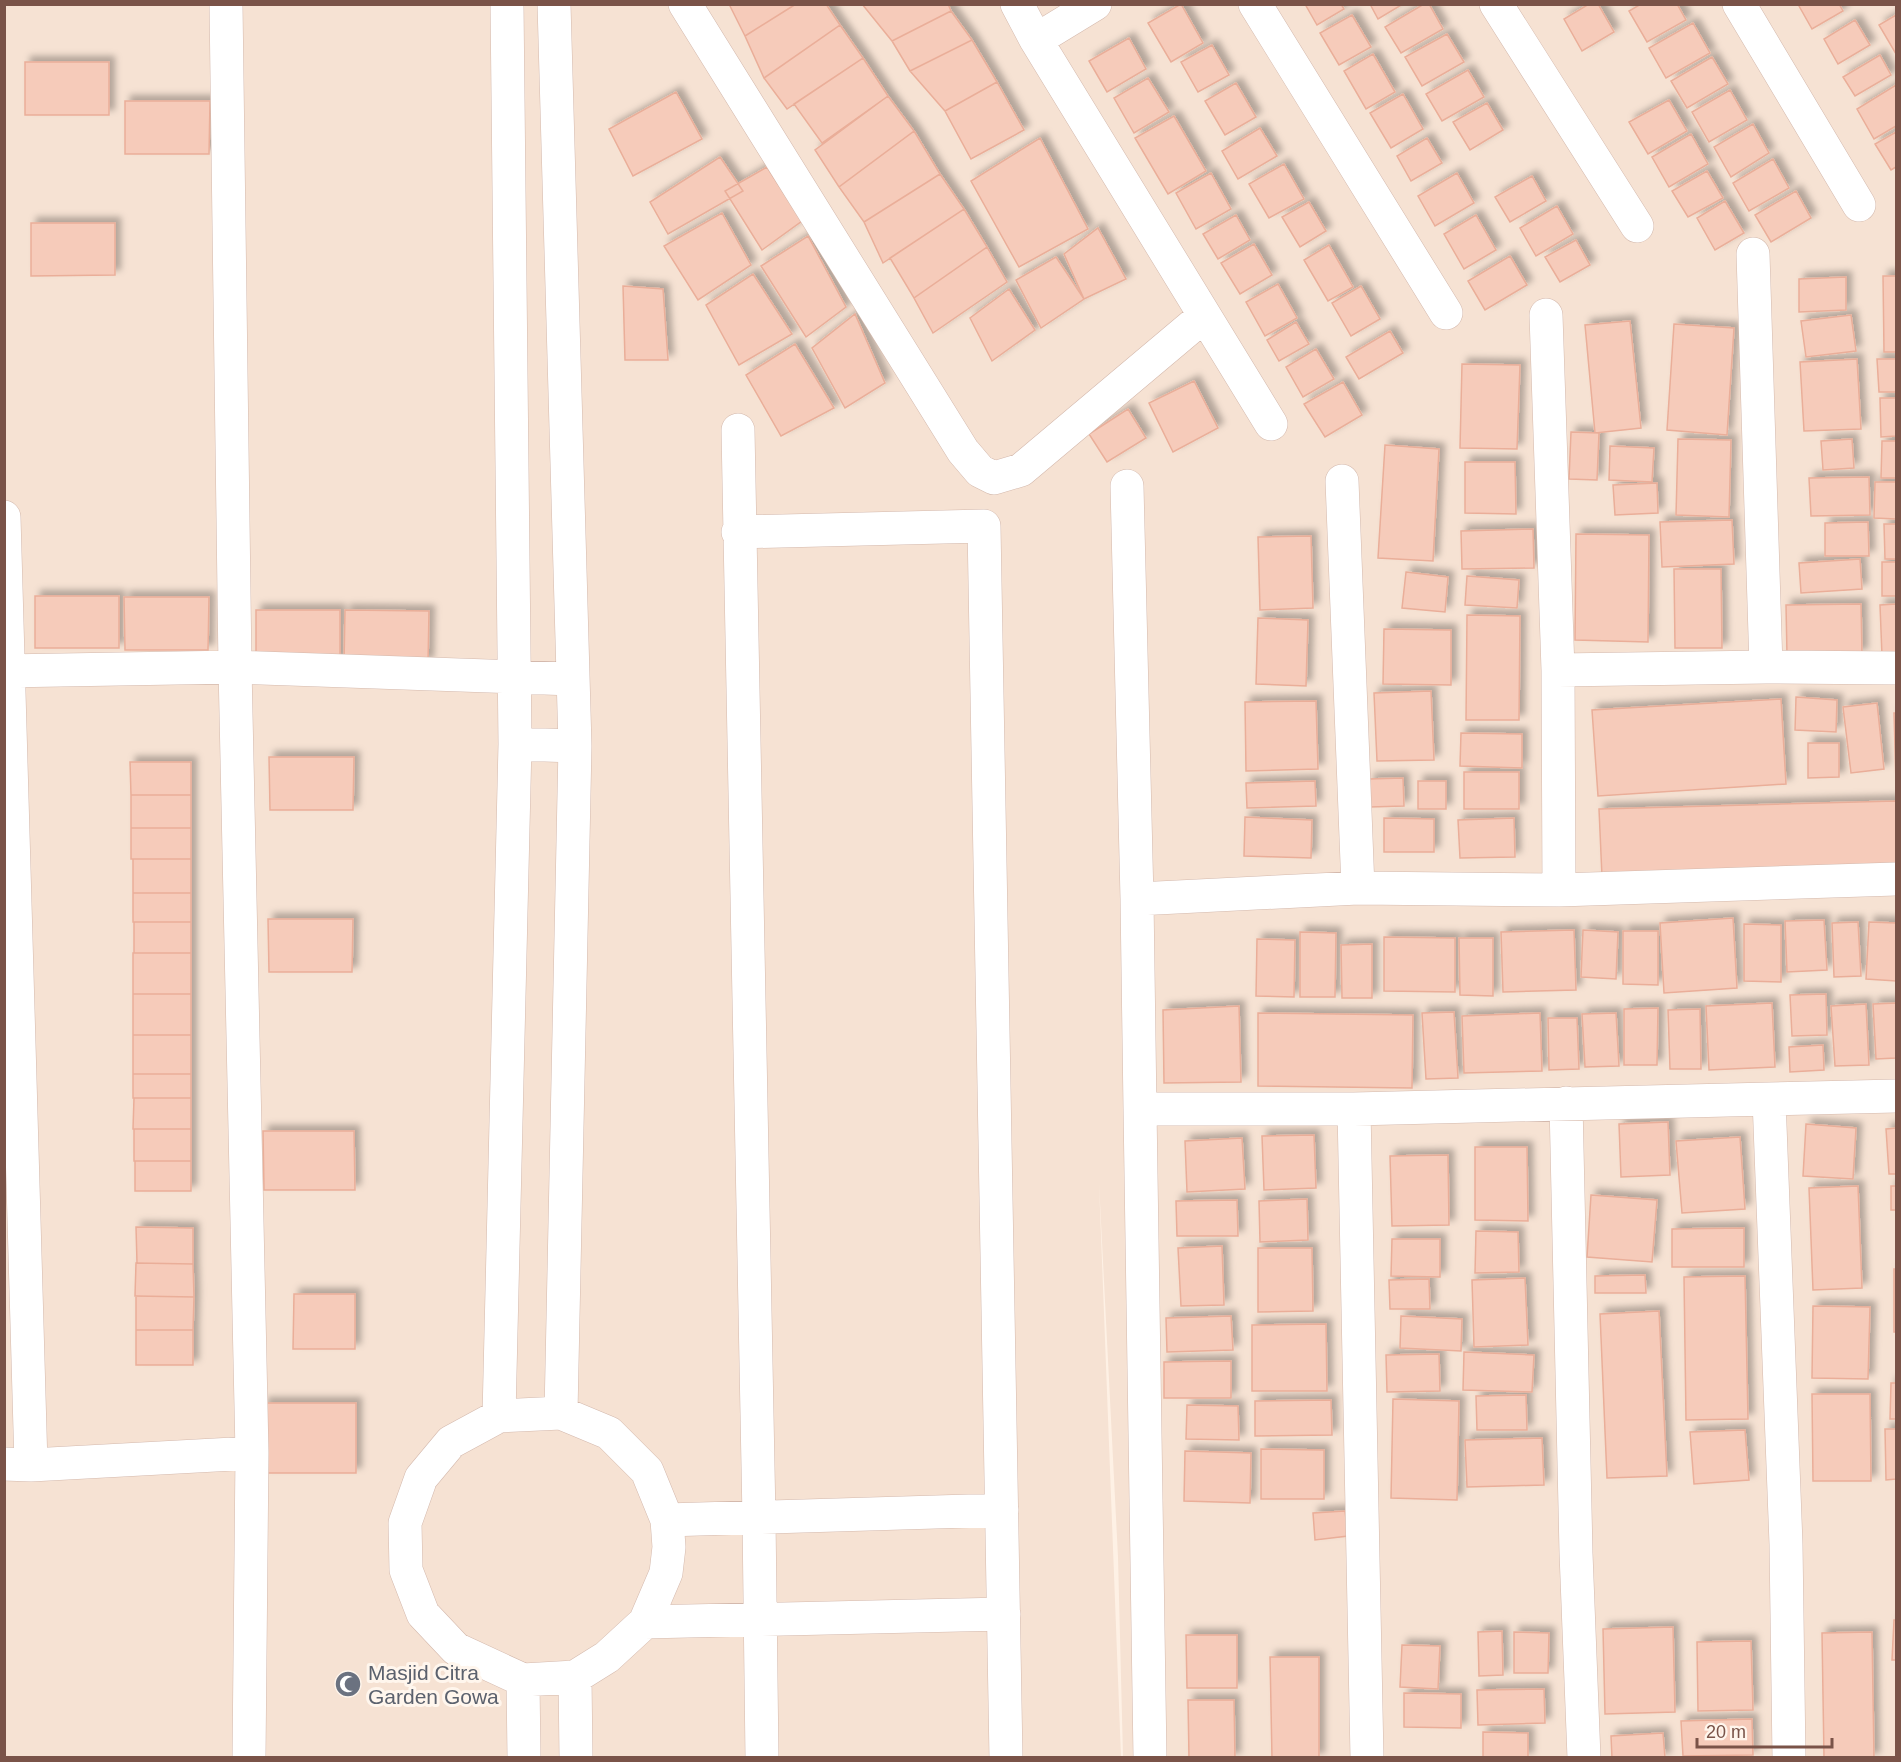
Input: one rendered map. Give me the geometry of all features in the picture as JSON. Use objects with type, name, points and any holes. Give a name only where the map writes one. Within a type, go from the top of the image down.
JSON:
[{"type":"street","points":[[226,4],[235,667],[252,1453],[249,1758]]},
{"type":"street","points":[[499,1416],[515,744],[507,4]]},
{"type":"street","points":[[554,4],[575,746],[561,1413]]},
{"type":"street","points":[[685,4],[963,451],[980,471],[994,478],[1021,470],[1204,316]]},
{"type":"street","points":[[1017,4],[1036,40],[1271,424]]},
{"type":"street","points":[[1036,40],[1095,4]]},
{"type":"street","points":[[1255,4],[1446,313]]},
{"type":"street","points":[[1496,4],[1637,226]]},
{"type":"street","points":[[1739,4],[1859,205]]},
{"type":"street","points":[[1754,254],[1766,667]]},
{"type":"street","points":[[1546,315],[1558,670],[1559,890]]},
{"type":"street","points":[[738,430],[738,531],[762,1758]]},
{"type":"street","points":[[1342,481],[1358,888]]},
{"type":"street","points":[[1128,486],[1137,899],[1150,1758]]},
{"type":"street","points":[[4,517],[18,1465],[252,1453]]},
{"type":"street","points":[[738,531],[984,526],[1006,1758]]},
{"type":"street","points":[[7,670],[235,667],[573,679]]},
{"type":"street","points":[[1558,670],[1896,668]]},
{"type":"street","points":[[515,744],[575,746]]},
{"type":"street","points":[[1137,899],[1358,888],[1559,890],[1896,879]]},
{"type":"street","points":[[1140,1109],[1354,1110],[1896,1096]]},
{"type":"street","points":[[1769,1099],[1786,1544],[1789,1758]]},
{"type":"street","points":[[1566,1103],[1576,1553],[1584,1758]]},
{"type":"street","points":[[1354,1110],[1367,1758]]},
{"type":"street","points":[[561,1413],[609,1433],[647,1471],[667,1521],[669,1547],[666,1573],[645,1622],[607,1657],[575,1677],[523,1680],[456,1650],[423,1614],[406,1570],[405,1523],[420,1478],[451,1442],[499,1416],[561,1413]]},
{"type":"street","points":[[667,1521],[1002,1510]]},
{"type":"street","points":[[645,1622],[1004,1614]]},
{"type":"street","points":[[575,1677],[576,1758]]},
{"type":"street","points":[[523,1680],[524,1758]]},
{"type":"shaded area","points":[[4,5],[1896,5],[1896,1757],[1123,1757],[1118,1557],[1099,1183],[1121,1757],[6,1757]]},
{"type":"building","points":[[729,4],[796,4],[745,36]]},
{"type":"building","points":[[796,4],[826,4],[840,25],[764,78],[745,36]]},
{"type":"building","points":[[862,4],[948,4],[951,11],[892,41]]},
{"type":"building","points":[[1181,4],[1203,43],[1171,62],[1148,23]]},
{"type":"building","points":[[1305,4],[1341,4],[1344,9],[1317,25]]},
{"type":"building","points":[[1370,4],[1403,4],[1378,19]]},
{"type":"building","points":[[1424,4],[1429,4],[1443,29],[1401,53],[1385,27]]},
{"type":"building","points":[[1589,4],[1598,4],[1614,32],[1582,51],[1564,19]]},
{"type":"building","points":[[1641,4],[1677,4],[1686,20],[1647,42],[1629,11]]},
{"type":"building","points":[[1800,4],[1839,4],[1843,11],[1812,29]]},
{"type":"building","points":[[951,11],[972,40],[910,71],[892,41]]},
{"type":"building","points":[[1352,15],[1371,47],[1339,65],[1320,33]]},
{"type":"building","points":[[1896,15],[1896,54],[1879,25]]},
{"type":"building","points":[[1855,20],[1870,45],[1838,64],[1824,39]]},
{"type":"building","points":[[1693,23],[1710,53],[1666,78],[1649,48]]},
{"type":"building","points":[[840,25],[863,58],[787,109],[764,78]]},
{"type":"building","points":[[1447,34],[1464,62],[1422,86],[1405,57]]},
{"type":"building","points":[[1129,38],[1146,69],[1107,92],[1089,61]]},
{"type":"building","points":[[972,40],[997,82],[945,111],[910,71]]},
{"type":"building","points":[[1212,45],[1229,75],[1198,92],[1181,62]]},
{"type":"building","points":[[1373,54],[1395,92],[1366,109],[1344,71]]},
{"type":"building","points":[[1880,55],[1891,75],[1855,96],[1843,77]]},
{"type":"building","points":[[1712,57],[1728,84],[1687,108],[1671,81]]},
{"type":"building","points":[[863,58],[888,96],[822,143],[794,104]]},
{"type":"building","points":[[25,62],[109,62],[109,115],[25,115]]},
{"type":"building","points":[[1468,70],[1484,97],[1442,121],[1426,94]]},
{"type":"building","points":[[1148,78],[1169,112],[1134,133],[1114,98]]},
{"type":"building","points":[[997,82],[1024,130],[971,159],[945,111]]},
{"type":"building","points":[[1236,83],[1256,117],[1225,135],[1205,101]]},
{"type":"building","points":[[1896,85],[1896,126],[1874,139],[1857,109]]},
{"type":"building","points":[[1730,90],[1747,120],[1709,142],[1692,112]]},
{"type":"building","points":[[676,92],[702,139],[633,176],[609,129]]},
{"type":"building","points":[[1403,94],[1423,129],[1391,148],[1370,113]]},
{"type":"building","points":[[888,96],[914,131],[839,187],[815,150]]},
{"type":"building","points":[[1669,100],[1687,131],[1648,154],[1629,122]]},
{"type":"building","points":[[125,101],[210,101],[209,154],[125,154]]},
{"type":"building","points":[[1487,103],[1503,130],[1470,150],[1453,122]]},
{"type":"building","points":[[1174,116],[1206,171],[1168,194],[1135,138]]},
{"type":"building","points":[[1753,124],[1769,153],[1731,177],[1714,147]]},
{"type":"building","points":[[1260,128],[1277,156],[1238,179],[1222,151]]},
{"type":"building","points":[[914,131],[940,174],[864,222],[839,187]]},
{"type":"building","points":[[1896,132],[1896,167],[1891,170],[1875,144]]},
{"type":"building","points":[[1691,134],[1708,164],[1669,187],[1652,157]]},
{"type":"building","points":[[1040,138],[1088,229],[1019,267],[971,181]]},
{"type":"building","points":[[1427,138],[1442,163],[1411,181],[1397,156]]},
{"type":"building","points":[[720,157],[743,191],[668,234],[650,202]]},
{"type":"building","points":[[1773,159],[1789,188],[1749,211],[1733,183]]},
{"type":"building","points":[[1284,164],[1304,199],[1269,218],[1249,184]]},
{"type":"building","points":[[767,167],[802,221],[762,250],[725,191]]},
{"type":"building","points":[[1707,171],[1723,198],[1688,217],[1672,191]]},
{"type":"building","points":[[1211,173],[1231,209],[1196,229],[1176,193]]},
{"type":"building","points":[[1457,173],[1474,203],[1435,226],[1418,196]]},
{"type":"building","points":[[940,174],[964,209],[883,263],[864,222]]},
{"type":"building","points":[[1532,176],[1546,201],[1510,222],[1495,197]]},
{"type":"building","points":[[1796,191],[1811,218],[1771,242],[1755,215]]},
{"type":"building","points":[[1725,201],[1744,233],[1715,250],[1697,218]]},
{"type":"building","points":[[1309,202],[1326,231],[1300,247],[1282,217]]},
{"type":"building","points":[[1557,206],[1573,234],[1536,256],[1520,228]]},
{"type":"building","points":[[964,209],[987,247],[914,298],[890,258]]},
{"type":"building","points":[[722,213],[751,265],[698,300],[664,246]]},
{"type":"building","points":[[1236,215],[1250,240],[1218,259],[1203,234]]},
{"type":"building","points":[[1476,215],[1496,250],[1464,269],[1444,234]]},
{"type":"building","points":[[31,223],[115,223],[115,275],[31,276]]},
{"type":"building","points":[[1098,228],[1126,279],[1084,299],[1064,254]]},
{"type":"building","points":[[808,236],[846,307],[806,337],[761,266]]},
{"type":"building","points":[[1576,240],[1590,265],[1560,282],[1545,257]]},
{"type":"building","points":[[1254,244],[1272,275],[1240,294],[1221,263]]},
{"type":"building","points":[[1329,245],[1353,287],[1328,301],[1304,260]]},
{"type":"building","points":[[987,247],[1007,282],[933,333],[914,298]]},
{"type":"building","points":[[1510,256],[1527,285],[1485,310],[1468,281]]},
{"type":"building","points":[[1056,257],[1084,299],[1041,328],[1016,280]]},
{"type":"building","points":[[753,274],[792,334],[739,365],[706,305]]},
{"type":"building","points":[[1883,276],[1896,276],[1896,352],[1884,352]]},
{"type":"building","points":[[1846,277],[1846,310],[1799,312],[1799,279]]},
{"type":"building","points":[[1278,284],[1297,318],[1265,336],[1246,302]]},
{"type":"building","points":[[623,286],[663,289],[668,360],[625,360]]},
{"type":"building","points":[[1361,286],[1380,319],[1351,336],[1332,303]]},
{"type":"building","points":[[1009,289],[1035,330],[992,361],[970,318]]},
{"type":"building","points":[[855,314],[885,383],[845,408],[812,348]]},
{"type":"building","points":[[1851,315],[1856,351],[1806,357],[1801,321]]},
{"type":"building","points":[[1630,321],[1641,428],[1595,433],[1585,325]]},
{"type":"building","points":[[1296,322],[1309,344],[1279,361],[1267,340]]},
{"type":"building","points":[[1674,324],[1734,328],[1727,435],[1667,430]]},
{"type":"building","points":[[1390,331],[1403,353],[1359,379],[1346,357]]},
{"type":"building","points":[[795,344],[834,408],[781,436],[746,375]]},
{"type":"building","points":[[1316,349],[1334,379],[1303,397],[1286,367]]},
{"type":"building","points":[[1857,359],[1861,429],[1804,431],[1800,362]]},
{"type":"building","points":[[1877,359],[1896,359],[1896,392],[1879,392]]},
{"type":"building","points":[[1462,364],[1520,365],[1517,449],[1460,448]]},
{"type":"building","points":[[1194,381],[1218,428],[1173,452],[1149,403]]},
{"type":"building","points":[[1343,382],[1362,415],[1325,437],[1304,404]]},
{"type":"building","points":[[1880,398],[1896,398],[1896,436],[1881,437]]},
{"type":"building","points":[[1128,409],[1146,438],[1107,462],[1089,434]]},
{"type":"building","points":[[1571,432],[1599,433],[1597,480],[1569,479]]},
{"type":"building","points":[[1678,439],[1731,440],[1729,517],[1676,515]]},
{"type":"building","points":[[1852,439],[1854,468],[1823,470],[1821,441]]},
{"type":"building","points":[[1882,441],[1896,441],[1896,478],[1881,478]]},
{"type":"building","points":[[1385,445],[1439,449],[1433,561],[1378,558]]},
{"type":"building","points":[[1610,446],[1654,448],[1652,482],[1609,480]]},
{"type":"building","points":[[1465,462],[1515,462],[1516,514],[1465,513]]},
{"type":"building","points":[[1869,477],[1870,515],[1811,516],[1809,478]]},
{"type":"building","points":[[1875,482],[1896,482],[1896,519],[1874,518]]},
{"type":"building","points":[[1657,483],[1658,513],[1615,515],[1613,485]]},
{"type":"building","points":[[1732,520],[1734,564],[1662,567],[1660,522]]},
{"type":"building","points":[[1868,522],[1869,556],[1825,556],[1825,523]]},
{"type":"building","points":[[1884,524],[1896,524],[1896,559],[1885,559]]},
{"type":"building","points":[[1533,529],[1534,568],[1462,569],[1461,531]]},
{"type":"building","points":[[1576,534],[1649,535],[1648,642],[1575,640]]},
{"type":"building","points":[[1311,536],[1313,608],[1260,610],[1258,537]]},
{"type":"building","points":[[1860,559],[1862,589],[1801,593],[1799,563]]},
{"type":"building","points":[[1882,562],[1896,562],[1896,596],[1882,596]]},
{"type":"building","points":[[1674,569],[1721,569],[1722,648],[1675,648]]},
{"type":"building","points":[[1406,572],[1448,577],[1445,612],[1402,608]]},
{"type":"building","points":[[1467,576],[1519,580],[1517,608],[1465,605]]},
{"type":"building","points":[[35,596],[119,596],[119,648],[35,648]]},
{"type":"building","points":[[124,597],[209,597],[208,650],[125,650]]},
{"type":"building","points":[[1861,604],[1862,654],[1787,655],[1786,605]]},
{"type":"building","points":[[1896,604],[1896,656],[1882,656],[1880,605]]},
{"type":"building","points":[[256,610],[340,610],[340,663],[256,663]]},
{"type":"building","points":[[345,610],[429,611],[428,663],[344,663]]},
{"type":"building","points":[[1467,615],[1520,616],[1519,720],[1466,720]]},
{"type":"building","points":[[1258,618],[1308,620],[1306,686],[1256,684]]},
{"type":"building","points":[[1384,629],[1451,630],[1451,685],[1383,684]]},
{"type":"building","points":[[1431,691],[1434,760],[1377,761],[1374,693]]},
{"type":"building","points":[[1796,697],[1837,700],[1836,732],[1795,730]]},
{"type":"building","points":[[1781,699],[1786,784],[1598,796],[1592,710]]},
{"type":"building","points":[[1316,701],[1318,769],[1246,771],[1245,702]]},
{"type":"building","points":[[1877,703],[1884,769],[1851,773],[1843,707]]},
{"type":"building","points":[[1894,713],[1896,713],[1896,784]]},
{"type":"building","points":[[1461,733],[1522,734],[1522,768],[1460,766]]},
{"type":"building","points":[[1808,743],[1839,743],[1839,777],[1808,778]]},
{"type":"building","points":[[269,757],[354,757],[353,810],[270,810]]},
{"type":"building","points":[[130,762],[191,762],[191,795],[131,795]]},
{"type":"building","points":[[1464,772],[1519,772],[1519,809],[1464,809]]},
{"type":"building","points":[[1403,778],[1404,806],[1370,807],[1369,779]]},
{"type":"building","points":[[1315,781],[1316,806],[1247,808],[1246,783]]},
{"type":"building","points":[[1418,781],[1446,781],[1446,809],[1418,809]]},
{"type":"building","points":[[131,795],[191,795],[191,828],[131,828]]},
{"type":"building","points":[[1896,801],[1896,868],[1602,877],[1599,809]]},
{"type":"building","points":[[1245,817],[1312,820],[1311,858],[1244,856]]},
{"type":"building","points":[[1384,818],[1434,819],[1434,852],[1384,852]]},
{"type":"building","points":[[1514,818],[1515,857],[1460,858],[1458,820]]},
{"type":"building","points":[[131,828],[191,828],[191,859],[131,859]]},
{"type":"building","points":[[133,859],[191,859],[191,893],[133,893]]},
{"type":"building","points":[[133,893],[191,893],[191,922],[133,922]]},
{"type":"building","points":[[1733,918],[1737,988],[1664,993],[1660,923]]},
{"type":"building","points":[[268,919],[353,919],[352,972],[269,972]]},
{"type":"building","points":[[1824,920],[1827,970],[1787,972],[1785,921]]},
{"type":"building","points":[[134,922],[191,922],[191,953],[134,953]]},
{"type":"building","points":[[1858,922],[1861,976],[1834,977],[1832,923]]},
{"type":"building","points":[[1869,922],[1896,923],[1896,981],[1866,979]]},
{"type":"building","points":[[1744,924],[1781,925],[1781,982],[1744,981]]},
{"type":"building","points":[[1574,930],[1576,990],[1503,992],[1501,932]]},
{"type":"building","points":[[1583,930],[1618,932],[1616,979],[1581,977]]},
{"type":"building","points":[[1623,931],[1658,931],[1658,985],[1623,984]]},
{"type":"building","points":[[1300,932],[1336,933],[1335,997],[1300,997]]},
{"type":"building","points":[[1384,937],[1455,938],[1455,992],[1384,991]]},
{"type":"building","points":[[1459,938],[1493,938],[1493,996],[1460,995]]},
{"type":"building","points":[[1257,939],[1295,940],[1294,997],[1256,996]]},
{"type":"building","points":[[1372,944],[1372,998],[1342,998],[1341,945]]},
{"type":"building","points":[[133,953],[191,953],[191,994],[133,994]]},
{"type":"building","points":[[133,994],[191,994],[191,1035],[133,1035]]},
{"type":"building","points":[[1826,994],[1827,1035],[1792,1036],[1790,995]]},
{"type":"building","points":[[1772,1003],[1775,1067],[1709,1070],[1706,1006]]},
{"type":"building","points":[[1896,1003],[1896,1058],[1876,1059],[1873,1004]]},
{"type":"building","points":[[1866,1004],[1869,1065],[1835,1066],[1831,1006]]},
{"type":"building","points":[[1239,1006],[1241,1082],[1164,1083],[1163,1010]]},
{"type":"building","points":[[1658,1008],[1657,1065],[1624,1065],[1624,1009]]},
{"type":"building","points":[[1700,1009],[1701,1069],[1670,1069],[1668,1010]]},
{"type":"building","points":[[1454,1012],[1458,1078],[1426,1079],[1422,1013]]},
{"type":"building","points":[[1258,1013],[1413,1015],[1412,1088],[1258,1086]]},
{"type":"building","points":[[1540,1013],[1542,1071],[1464,1073],[1462,1016]]},
{"type":"building","points":[[1616,1013],[1619,1066],[1585,1067],[1582,1014]]},
{"type":"building","points":[[1548,1018],[1577,1018],[1579,1069],[1549,1070]]},
{"type":"building","points":[[133,1035],[191,1035],[191,1074],[133,1074]]},
{"type":"building","points":[[1823,1045],[1824,1070],[1790,1072],[1789,1047]]},
{"type":"building","points":[[133,1074],[191,1074],[191,1098],[133,1098]]},
{"type":"building","points":[[134,1098],[191,1098],[191,1129],[133,1129]]},
{"type":"building","points":[[1668,1122],[1670,1175],[1621,1177],[1619,1124]]},
{"type":"building","points":[[1806,1124],[1856,1128],[1853,1179],[1803,1176]]},
{"type":"building","points":[[1896,1128],[1896,1174],[1889,1174],[1886,1129]]},
{"type":"building","points":[[134,1129],[191,1129],[191,1161],[134,1161]]},
{"type":"building","points":[[263,1131],[354,1131],[355,1190],[264,1190]]},
{"type":"building","points":[[1314,1135],[1316,1188],[1264,1190],[1262,1136]]},
{"type":"building","points":[[1740,1137],[1745,1209],[1682,1213],[1676,1141]]},
{"type":"building","points":[[1242,1138],[1245,1189],[1187,1192],[1185,1141]]},
{"type":"building","points":[[1475,1147],[1527,1147],[1528,1221],[1475,1220]]},
{"type":"building","points":[[1448,1155],[1449,1225],[1392,1226],[1390,1156]]},
{"type":"building","points":[[135,1161],[191,1161],[191,1191],[135,1191]]},
{"type":"building","points":[[1858,1186],[1862,1288],[1813,1290],[1809,1188]]},
{"type":"building","points":[[1891,1186],[1896,1186],[1896,1210],[1891,1210]]},
{"type":"building","points":[[1591,1195],[1657,1200],[1652,1262],[1587,1257]]},
{"type":"building","points":[[1307,1199],[1308,1240],[1260,1242],[1259,1201]]},
{"type":"building","points":[[1237,1200],[1238,1236],[1177,1236],[1176,1201]]},
{"type":"building","points":[[136,1227],[193,1228],[193,1264],[137,1263]]},
{"type":"building","points":[[1744,1228],[1744,1267],[1672,1267],[1672,1229]]},
{"type":"building","points":[[1476,1231],[1518,1232],[1519,1272],[1475,1273]]},
{"type":"building","points":[[1392,1239],[1440,1239],[1440,1277],[1391,1276]]},
{"type":"building","points":[[1222,1246],[1224,1305],[1181,1306],[1178,1248]]},
{"type":"building","points":[[1258,1248],[1312,1248],[1313,1311],[1258,1312]]},
{"type":"building","points":[[136,1263],[193,1264],[194,1297],[135,1296]]},
{"type":"building","points":[[1894,1269],[1896,1269],[1896,1332],[1894,1332]]},
{"type":"building","points":[[1645,1275],[1646,1293],[1595,1293],[1595,1276]]},
{"type":"building","points":[[1745,1276],[1748,1419],[1686,1420],[1684,1277]]},
{"type":"building","points":[[1525,1278],[1528,1345],[1474,1347],[1472,1280]]},
{"type":"building","points":[[1429,1279],[1430,1309],[1390,1309],[1389,1280]]},
{"type":"building","points":[[294,1294],[355,1294],[355,1349],[293,1349]]},
{"type":"building","points":[[136,1296],[194,1297],[193,1330],[136,1330]]},
{"type":"building","points":[[1813,1306],[1870,1307],[1868,1379],[1812,1378]]},
{"type":"building","points":[[1659,1311],[1667,1476],[1607,1478],[1600,1314]]},
{"type":"building","points":[[1231,1316],[1233,1350],[1167,1352],[1166,1318]]},
{"type":"building","points":[[1401,1316],[1462,1319],[1461,1351],[1400,1348]]},
{"type":"building","points":[[1326,1324],[1327,1391],[1252,1391],[1252,1325]]},
{"type":"building","points":[[136,1330],[193,1330],[193,1365],[136,1365]]},
{"type":"building","points":[[1464,1352],[1534,1355],[1532,1392],[1463,1390]]},
{"type":"building","points":[[1439,1354],[1440,1391],[1387,1392],[1386,1355]]},
{"type":"building","points":[[1231,1361],[1231,1398],[1164,1398],[1164,1362]]},
{"type":"building","points":[[1891,1383],[1896,1383],[1896,1419],[1890,1419]]},
{"type":"building","points":[[1812,1394],[1870,1394],[1871,1481],[1813,1481]]},
{"type":"building","points":[[1526,1395],[1527,1430],[1477,1430],[1476,1396]]},
{"type":"building","points":[[1393,1399],[1459,1401],[1457,1500],[1391,1498]]},
{"type":"building","points":[[1331,1400],[1332,1435],[1255,1436],[1255,1401]]},
{"type":"building","points":[[263,1403],[356,1403],[356,1473],[263,1473]]},
{"type":"building","points":[[1187,1405],[1238,1406],[1239,1440],[1186,1439]]},
{"type":"building","points":[[1885,1429],[1896,1429],[1896,1479],[1886,1480]]},
{"type":"building","points":[[1745,1430],[1749,1480],[1694,1484],[1690,1432]]},
{"type":"building","points":[[1542,1438],[1544,1485],[1467,1487],[1465,1440]]},
{"type":"building","points":[[1261,1449],[1324,1450],[1324,1499],[1261,1499]]},
{"type":"building","points":[[1185,1451],[1251,1453],[1250,1503],[1184,1501]]},
{"type":"building","points":[[1345,1511],[1348,1536],[1315,1540],[1313,1513]]},
{"type":"building","points":[[1894,1620],[1896,1620],[1896,1660],[1892,1660]]},
{"type":"building","points":[[1673,1627],[1675,1712],[1605,1714],[1603,1629]]},
{"type":"building","points":[[1502,1631],[1503,1675],[1479,1676],[1478,1632]]},
{"type":"building","points":[[1514,1632],[1549,1633],[1548,1673],[1514,1673]]},
{"type":"building","points":[[1872,1632],[1874,1758],[1824,1758],[1822,1633]]},
{"type":"building","points":[[1186,1635],[1237,1635],[1237,1688],[1187,1688]]},
{"type":"building","points":[[1751,1641],[1753,1710],[1698,1711],[1697,1642]]},
{"type":"building","points":[[1402,1645],[1440,1646],[1438,1689],[1400,1687]]},
{"type":"building","points":[[1270,1657],[1319,1657],[1319,1758],[1272,1758]]},
{"type":"building","points":[[1544,1689],[1545,1723],[1478,1725],[1477,1690]]},
{"type":"building","points":[[1404,1693],[1461,1694],[1461,1728],[1404,1727]]},
{"type":"building","points":[[1188,1700],[1234,1700],[1235,1758],[1189,1758]]},
{"type":"building","points":[[1752,1719],[1753,1755],[1683,1756],[1681,1721]]},
{"type":"building","points":[[1483,1732],[1528,1733],[1528,1758],[1483,1758]]},
{"type":"building","points":[[1663,1733],[1665,1758],[1612,1758],[1611,1736]]},
{"type":"place","name":"Masjid Citra Garden Gowa","points":[[348,1684]]}]
